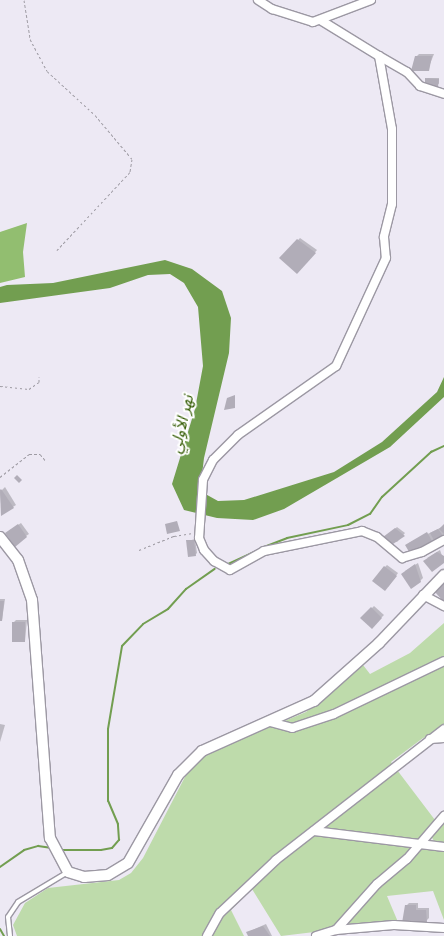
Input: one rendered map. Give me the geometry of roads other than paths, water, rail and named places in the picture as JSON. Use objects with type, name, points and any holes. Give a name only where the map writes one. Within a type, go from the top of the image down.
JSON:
[{"type":"main road","points":[[0,537],[18,560],[32,600],[49,834],[61,862],[68,872],[84,877],[98,876],[120,870],[135,854],[167,791],[188,763],[222,740],[299,710],[327,691],[379,642],[423,594],[444,575]]},
{"type":"street","points":[[258,0],[303,20],[322,21],[371,0]]},
{"type":"street","points":[[322,21],[378,56],[400,67],[420,86],[444,94]]},
{"type":"street","points":[[378,56],[392,129],[392,199],[384,237],[385,262],[336,366],[238,435],[213,460],[204,480],[199,529],[204,550],[220,566],[230,570],[264,551],[362,531],[376,536],[402,558],[422,552],[444,540]]},
{"type":"street","points":[[423,594],[444,606]]},
{"type":"street","points":[[270,722],[292,728],[334,714],[444,661]]},
{"type":"street","points":[[207,936],[220,913],[241,893],[314,831],[444,729]]},
{"type":"street","points":[[430,739],[444,738]]},
{"type":"street","points":[[336,930],[444,816]]},
{"type":"street","points":[[314,831],[420,842],[444,847]]},
{"type":"street","points":[[316,936],[336,930],[394,925],[444,928]]},
{"type":"lane","points":[[10,936],[8,917],[18,902],[68,872]]},
{"type":"waterway","points":[[264,547],[287,538],[348,525],[370,514],[382,497],[431,452],[444,446]]},
{"type":"waterway","points":[[226,565],[260,549]]},
{"type":"waterway","points":[[61,850],[101,850],[112,848],[119,840],[118,824],[108,801],[108,729],[122,646],[143,624],[168,609],[186,589],[215,569]]},
{"type":"waterway","points":[[0,867],[24,850],[38,846],[52,848]]},
{"type":"waterway","points":[[0,929],[4,936]]},
{"type":"water label","name":"نهر الأولي","points":[[181,424]]}]
